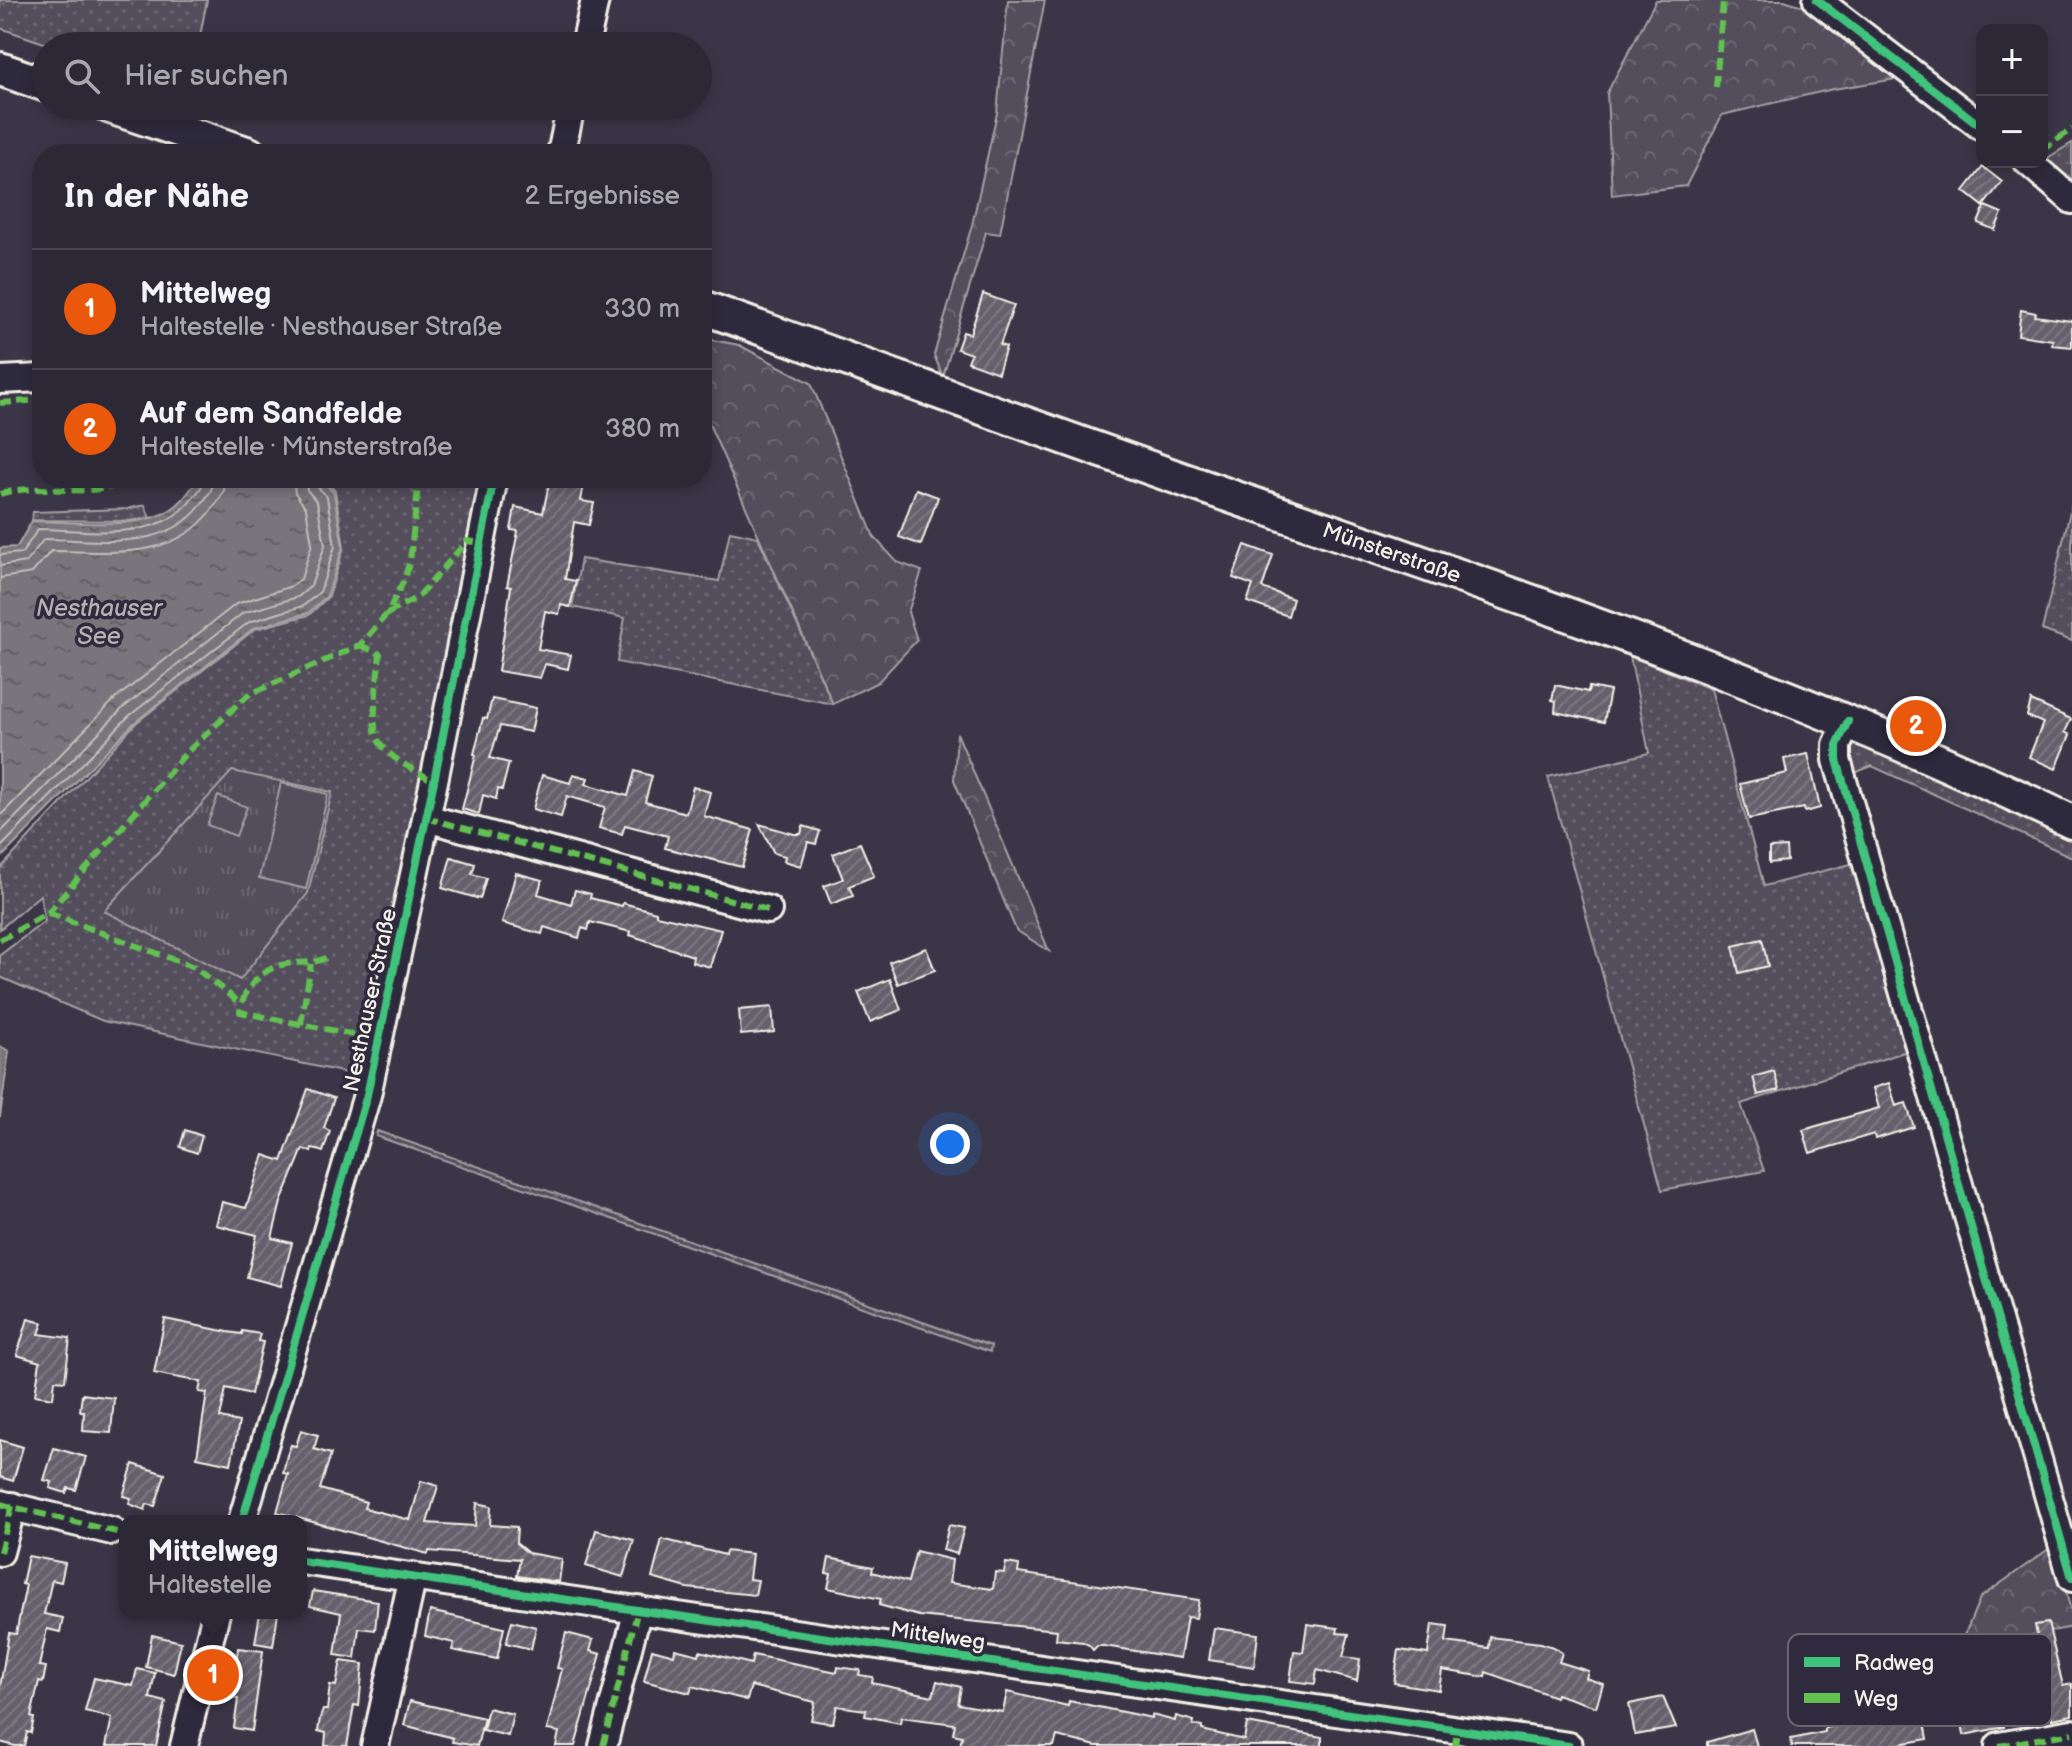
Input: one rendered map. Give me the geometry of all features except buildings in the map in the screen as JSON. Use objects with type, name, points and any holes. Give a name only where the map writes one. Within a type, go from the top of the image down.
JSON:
[{"type":"main road","points":[[0,69],[32,80]]},
{"type":"main road","points":[[149,120],[220,144]]},
{"type":"main road","name":"Münsterstraße","points":[[712,311],[980,409],[1557,609],[1848,721],[1954,765],[2072,822]]},
{"type":"street","points":[[588,32],[595,0]]},
{"type":"street","points":[[1817,0],[1976,122]]},
{"type":"street","points":[[563,144],[568,120]]},
{"type":"street","points":[[2035,168],[2072,200]]},
{"type":"street","points":[[0,380],[32,378]]},
{"type":"street","name":"Nesthauser Straße","points":[[244,1515],[367,1095],[492,488]]},
{"type":"street","points":[[1848,721],[1837,745],[1837,760],[2072,1578]]},
{"type":"street","points":[[426,818],[768,910]]},
{"type":"street","points":[[0,1552],[6,1505],[112,1531]]},
{"type":"street","name":"Mittelweg","points":[[307,1562],[638,1609],[1456,1738],[1569,1746]]},
{"type":"street","points":[[375,1746],[413,1576]]},
{"type":"street","points":[[603,1746],[638,1609]]},
{"type":"street","points":[[184,1746],[215,1619]]},
{"type":"street","points":[[1999,1746],[2072,1733]]},
{"type":"green space","points":[[0,0],[207,0],[201,32],[32,32],[32,39],[0,28]]},
{"type":"green space","points":[[1008,0],[1045,0],[1000,234],[986,232],[943,377],[934,355],[972,225],[997,113]]},
{"type":"green space","points":[[1656,0],[1784,0],[1809,8],[1903,78],[1833,89],[1722,115],[1686,186],[1612,195],[1607,93]]},
{"type":"green space","points":[[2072,143],[2072,181],[2048,161]]},
{"type":"green space","points":[[712,340],[739,345],[811,383],[874,537],[897,562],[922,571],[908,612],[917,640],[878,682],[833,704],[712,431]]},
{"type":"green space","points":[[332,488],[478,488],[361,1076],[103,1021],[0,977],[0,955],[45,921],[40,895],[0,929],[0,869],[136,723],[255,629],[309,615],[329,596],[344,547]]},
{"type":"green space","points":[[2072,503],[2072,641],[2042,630]]},
{"type":"green space","points":[[145,505],[150,518],[126,521],[32,520],[33,512],[127,509]]},
{"type":"green space","points":[[730,531],[758,537],[833,704],[617,662],[625,618],[572,607],[581,559],[719,581]]},
{"type":"green space","points":[[1630,656],[1711,689],[1764,886],[1859,862],[1917,1048],[1741,1104],[1764,1171],[1662,1190],[1548,777],[1649,753]]},
{"type":"green space","points":[[957,733],[1049,951],[1016,930],[954,780]]},
{"type":"green space","points":[[1853,745],[1876,751],[2072,839],[2072,857],[1872,766],[1849,775],[1849,749]]},
{"type":"green space","points":[[232,771],[332,792],[308,893],[240,980],[104,911]]},
{"type":"green space","points":[[281,783],[328,794],[306,889],[259,878]]},
{"type":"green space","points":[[218,796],[247,807],[236,836],[207,825]]},
{"type":"green space","points":[[377,1131],[991,1346],[990,1352],[376,1136]]},
{"type":"green space","points":[[2053,1546],[2072,1614],[2072,1627],[2039,1634],[1965,1634],[1980,1598]]},
{"type":"water","name":"Nesthauser See","points":[[192,488],[329,488],[334,493],[343,547],[327,596],[308,613],[254,628],[134,723],[0,859],[0,548],[17,547],[32,521],[130,522],[166,512]]},
{"type":"water","points":[[0,1046],[9,1051],[0,1117]]},
{"type":"marked path","points":[[1716,87],[1723,0]]},
{"type":"marked path","points":[[2048,146],[2072,129]]},
{"type":"marked path","points":[[0,403],[32,401]]},
{"type":"marked path","points":[[0,494],[33,489],[103,488]]},
{"type":"marked path","points":[[0,940],[48,913],[186,753],[248,695],[360,645],[387,614],[403,582],[410,561],[418,488]]},
{"type":"marked path","points":[[387,614],[419,596],[467,541],[481,543]]},
{"type":"marked path","points":[[360,645],[380,654],[375,719],[380,743],[401,762],[434,781]]},
{"type":"marked path","points":[[426,818],[768,910]]},
{"type":"marked path","points":[[48,913],[194,967],[241,1004]]},
{"type":"marked path","points":[[326,958],[281,965],[266,972],[248,989],[240,1012],[380,1040]]},
{"type":"marked path","points":[[301,1024],[311,964]]},
{"type":"marked path","points":[[0,1504],[119,1533]]},
{"type":"marked path","points":[[0,1552],[12,1506]]},
{"type":"marked path","points":[[603,1746],[638,1609]]},
{"type":"marked path","points":[[1455,1746],[1457,1730]]},
{"type":"marked path","points":[[1999,1746],[2072,1733]]},
{"type":"cycle path","points":[[1817,0],[1976,122]]},
{"type":"cycle path","points":[[244,1515],[367,1095],[492,488]]},
{"type":"cycle path","points":[[1848,721],[1837,745],[1837,760],[2072,1578]]},
{"type":"cycle path","points":[[307,1562],[1569,1746]]},
{"type":"place","name":"Auf dem Sandfelde","points":[[1916,726]]},
{"type":"place","name":"Mittelweg","points":[[213,1675]]}]
